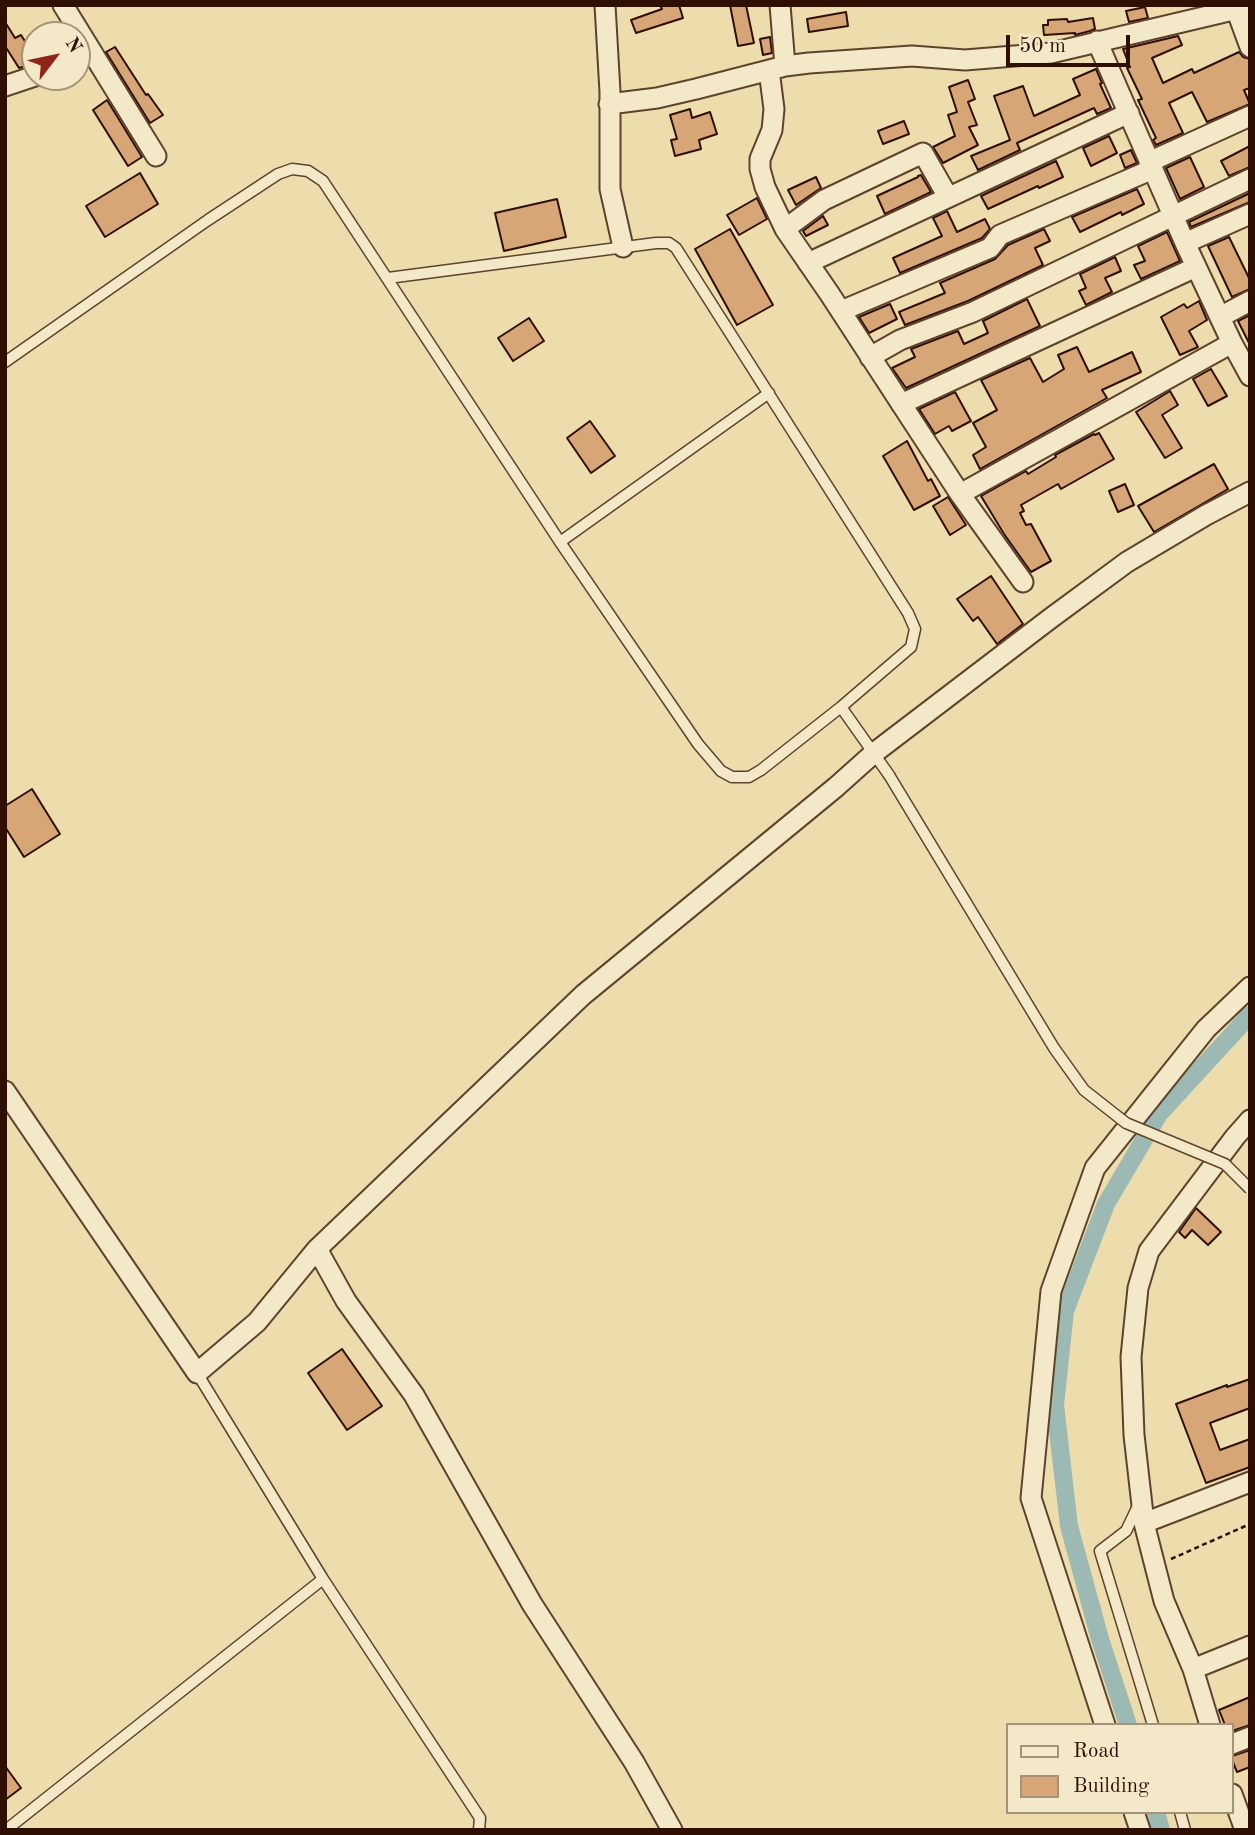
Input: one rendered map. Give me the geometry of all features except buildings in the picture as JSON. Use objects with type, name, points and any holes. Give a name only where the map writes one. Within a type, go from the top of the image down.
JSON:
[{"type":"street","points":[[605,5],[610,92],[610,189],[623,247]]},
{"type":"street","points":[[780,5],[772,130],[760,159],[765,187],[785,229],[960,494],[1023,582]]},
{"type":"street","points":[[609,104],[657,98],[777,68],[912,56],[965,60],[1051,53],[1243,8],[1250,47]]},
{"type":"street","points":[[1097,41],[1196,267],[1232,343],[1249,372]]},
{"type":"street","points":[[91,66],[156,156]]},
{"type":"street","points":[[808,263],[1129,113]]},
{"type":"street","points":[[841,311],[990,248],[1000,235],[1151,166],[1250,116]]},
{"type":"street","points":[[785,229],[824,200],[923,153],[947,197]]},
{"type":"street","points":[[870,357],[900,340],[973,312],[1250,178]]},
{"type":"street","points":[[1185,243],[1250,214]]},
{"type":"street","points":[[901,404],[1196,267]]},
{"type":"street","points":[[1220,317],[1250,301]]},
{"type":"street","points":[[960,494],[1232,343]]},
{"type":"street","points":[[5,1091],[198,1373],[257,1322],[317,1249],[583,995],[874,753],[1127,562],[1250,492]]},
{"type":"street","points":[[1104,1723],[1031,1498],[1051,1291],[1095,1168],[1206,1029],[1250,987]]},
{"type":"street","points":[[1209,1723],[1193,1669],[1164,1601],[1144,1523],[1134,1435],[1131,1357],[1138,1288],[1149,1251],[1250,1120]]},
{"type":"street","points":[[317,1249],[346,1301],[414,1395],[532,1604],[634,1762],[672,1830]]},
{"type":"street","points":[[1144,1523],[1250,1482]]},
{"type":"street","points":[[1193,1669],[1250,1646]]},
{"type":"street","points":[[1234,1798],[1245,1819]]},
{"type":"lane","points":[[5,362],[278,174],[292,169],[308,171],[323,181],[560,542],[698,744],[722,771],[732,778],[748,777],[761,770],[911,647],[915,629],[908,613],[676,248],[669,243],[388,278]]},
{"type":"lane","points":[[560,542],[769,393]]},
{"type":"lane","points":[[841,707],[889,775],[1054,1048],[1084,1090],[1126,1123],[1224,1164],[1250,1189]]},
{"type":"lane","points":[[198,1373],[323,1579],[480,1818],[479,1830]]},
{"type":"lane","points":[[1141,1499],[1126,1531],[1100,1551],[1152,1723]]},
{"type":"lane","points":[[6,1830],[323,1579]]},
{"type":"path","points":[[1155,1566],[1250,1524]]},
{"type":"waterway","points":[[1127,1723],[1100,1639],[1069,1526],[1055,1405],[1065,1311],[1106,1204],[1159,1114],[1250,1015]]},
{"type":"waterway","points":[[1157,1814],[1161,1830]]}]
